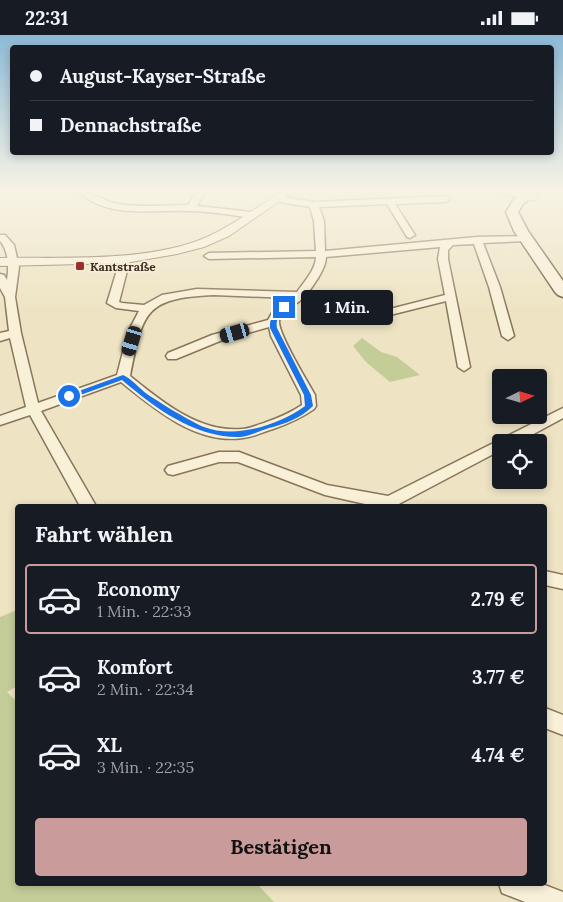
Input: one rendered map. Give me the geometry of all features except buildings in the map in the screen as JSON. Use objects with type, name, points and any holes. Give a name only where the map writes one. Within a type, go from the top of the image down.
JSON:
[{"type":"main road","points":[[522,231],[563,292]]},
{"type":"street","points":[[0,268],[9,264],[125,259],[173,251],[200,244],[227,231]]},
{"type":"street","points":[[123,377],[145,396],[194,425],[201,429],[219,433],[241,434],[252,431],[289,419],[309,406],[308,395],[277,336],[273,322],[276,315],[300,295],[318,270],[321,262],[319,231]]},
{"type":"street","points":[[408,231],[410,235]]},
{"type":"street","points":[[209,256],[320,254],[450,242],[525,238]]},
{"type":"street","points":[[477,240],[490,269],[508,336]]},
{"type":"street","points":[[1,241],[9,245],[10,297],[15,333],[33,409],[87,504]]},
{"type":"street","points":[[450,242],[443,249],[443,259],[464,367]]},
{"type":"street","points":[[125,259],[113,303],[120,306],[147,309]]},
{"type":"street","points":[[0,277],[10,297]]},
{"type":"street","points":[[123,377],[135,331],[147,309],[164,297],[188,293],[300,295]]},
{"type":"street","points":[[390,312],[450,297]]},
{"type":"street","points":[[172,356],[216,338],[273,322]]},
{"type":"street","points":[[0,337],[15,333]]},
{"type":"street","points":[[0,421],[123,377]]},
{"type":"street","points":[[521,434],[563,411]]},
{"type":"street","points":[[242,454],[239,440],[252,431]]},
{"type":"street","points":[[219,433],[230,439],[242,454],[325,490],[385,504],[492,449]]},
{"type":"street","points":[[173,470],[219,457],[239,457],[242,454]]},
{"type":"street","points":[[547,578],[563,582]]},
{"type":"street","points":[[547,719],[563,725]]},
{"type":"street","points":[[516,886],[556,902]]},
{"type":"green space","points":[[362,338],[381,352],[397,357],[420,375],[390,382],[366,362],[353,346]]},
{"type":"green space","points":[[15,611],[15,687],[7,692],[15,700],[15,886],[259,886],[274,902],[0,902],[0,617]]},
{"type":"place","name":"Kantstraße","points":[[80,266]]},
{"type":"route","points":[[69,396],[123,377],[145,396],[161,406],[201,429],[219,433],[241,434],[297,415],[309,406],[308,395],[274,328],[273,322],[276,315],[284,307]]}]
